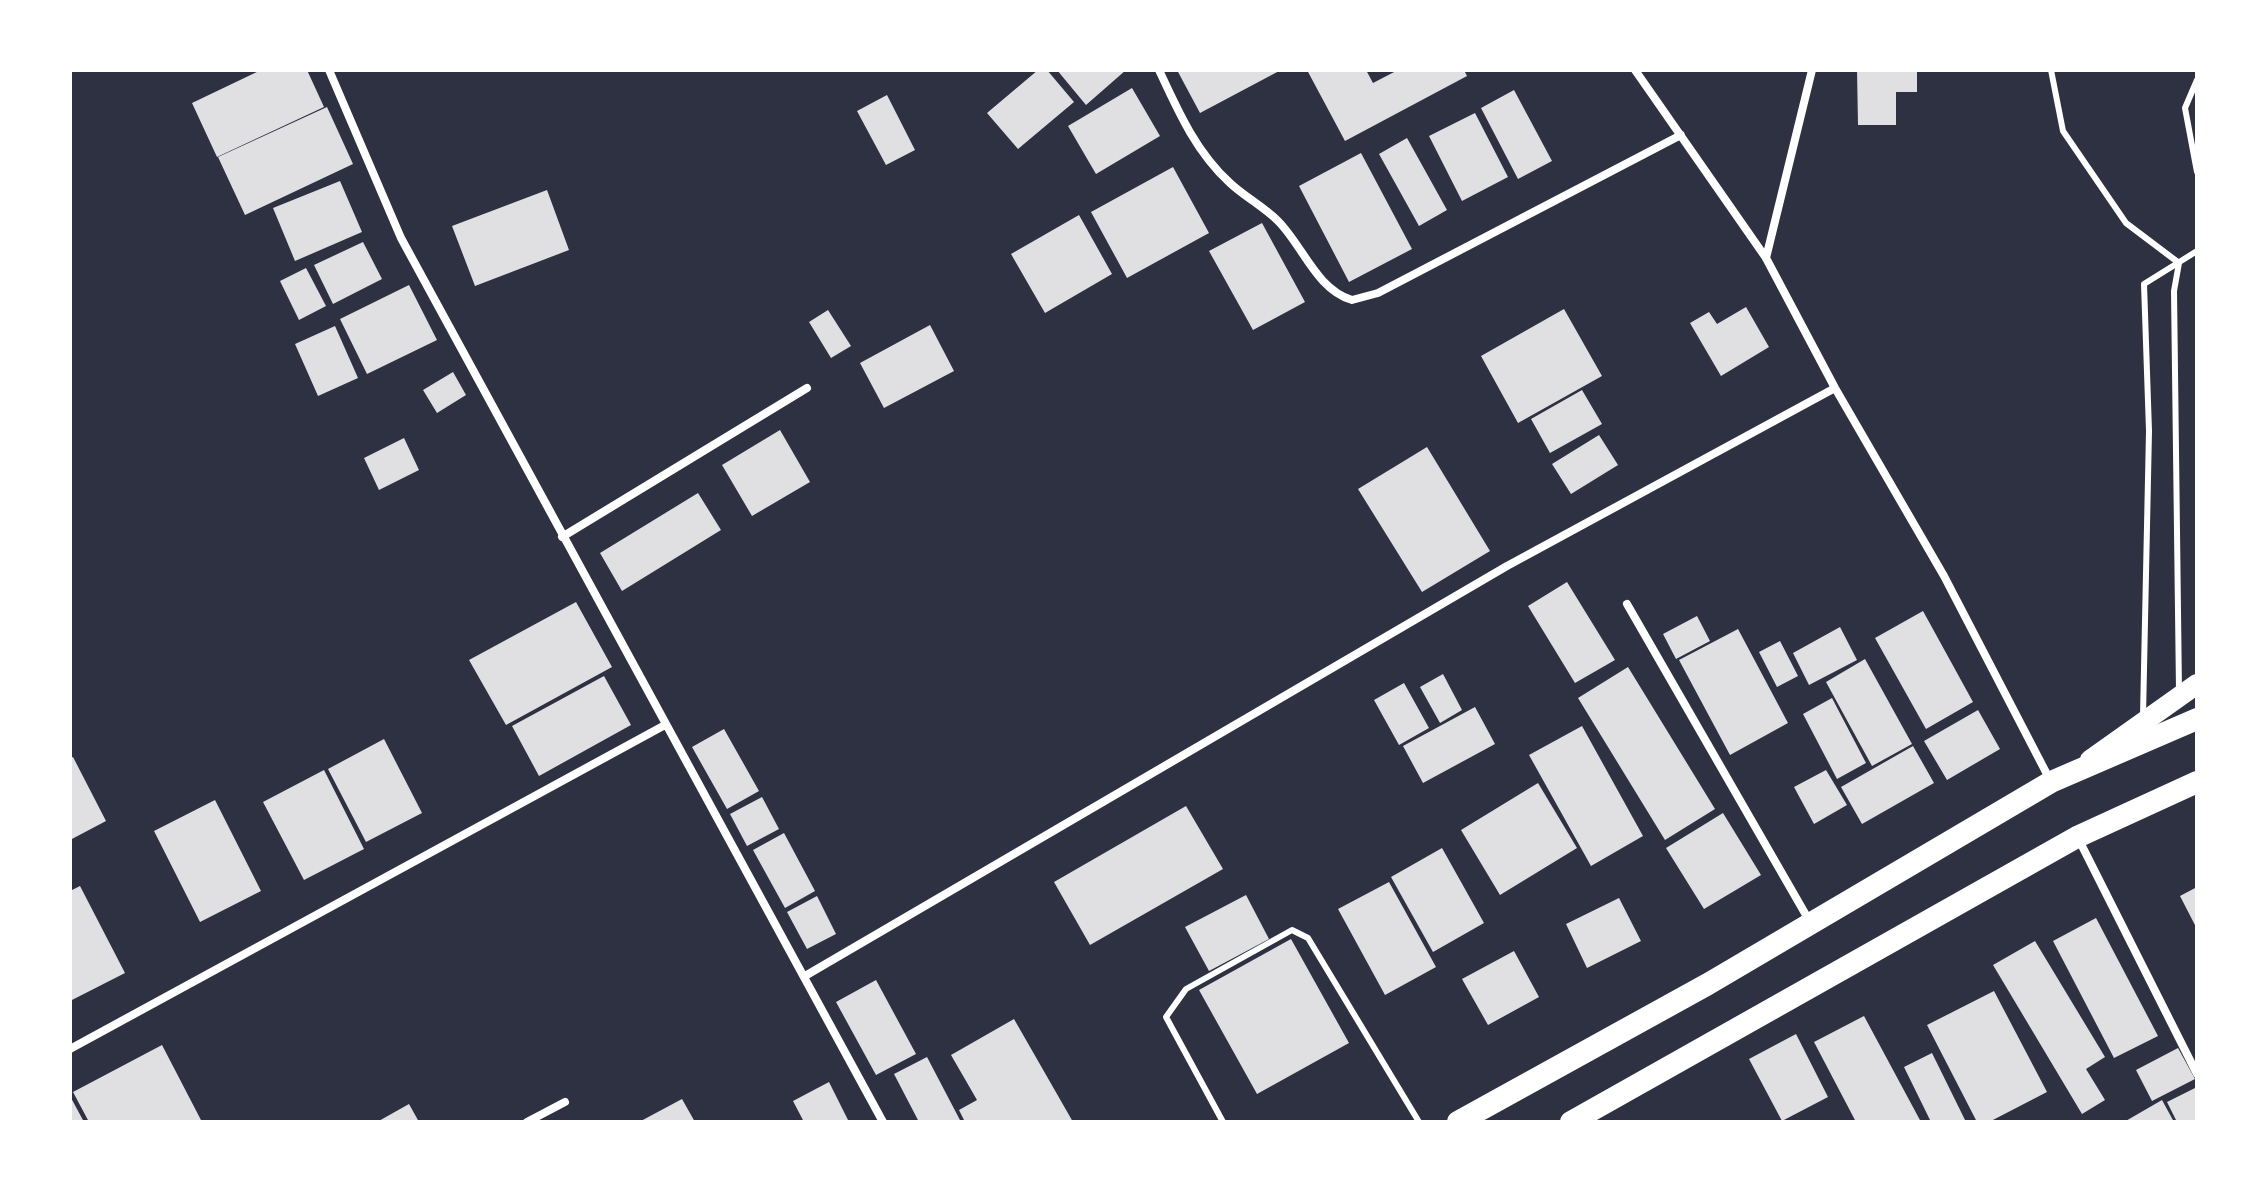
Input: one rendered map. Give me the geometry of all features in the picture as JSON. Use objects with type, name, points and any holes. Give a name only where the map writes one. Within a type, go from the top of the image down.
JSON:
[{"type":"highway","points":[[1458,1122],[1811,923],[2051,782],[2197,719]]},
{"type":"highway","points":[[1571,1122],[2077,837],[2197,782]]},
{"type":"main road","points":[[2081,767],[2143,719],[2197,684]]},
{"type":"main road","points":[[2106,823],[2197,793]]},
{"type":"street","points":[[329,70],[401,238],[883,1122]]},
{"type":"street","points":[[1159,70],[1183,122],[1206,158],[1230,183],[1279,222],[1334,292],[1352,300],[1378,293],[1681,135]]},
{"type":"street","points":[[1635,70],[1766,258],[1835,388],[1944,576],[2051,782]]},
{"type":"street","points":[[1766,258],[1812,70]]},
{"type":"street","points":[[562,537],[807,388]]},
{"type":"street","points":[[805,976],[1507,566],[1835,388]]},
{"type":"street","points":[[1627,604],[1811,923]]},
{"type":"street","points":[[70,1049],[665,725]]},
{"type":"street","points":[[2077,837],[2197,1074]]},
{"type":"street","points":[[527,1122],[565,1102]]},
{"type":"lane","points":[[2051,70],[2063,131],[2126,223],[2179,263]]},
{"type":"lane","points":[[2197,80],[2185,108],[2197,172]]},
{"type":"lane","points":[[2143,719],[2149,446],[2144,284],[2197,251]]},
{"type":"lane","points":[[2179,263],[2174,291],[2179,695]]},
{"type":"lane","points":[[1223,1122],[1166,1017],[1186,989],[1292,930],[1308,938],[1419,1122]]},
{"type":"building","points":[[261,70],[307,70],[324,107],[217,157],[192,103]]},
{"type":"building","points":[[1038,70],[1047,70],[1074,102],[1018,149],[987,113]]},
{"type":"building","points":[[1057,70],[1126,70],[1086,105]]},
{"type":"building","points":[[1177,70],[1281,70],[1200,113]]},
{"type":"building","points":[[1307,70],[1366,70],[1373,83],[1398,70],[1464,70],[1467,76],[1345,141]]},
{"type":"building","points":[[1857,70],[1917,70],[1917,92],[1896,92],[1896,125],[1858,125]]},
{"type":"building","points":[[1132,88],[1160,136],[1096,174],[1068,126]]},
{"type":"building","points":[[1514,90],[1552,161],[1518,179],[1481,108]]},
{"type":"building","points":[[887,95],[915,150],[886,165],[857,111]]},
{"type":"building","points":[[327,107],[353,164],[245,215],[218,157]]},
{"type":"building","points":[[1475,113],[1508,177],[1462,201],[1429,136]]},
{"type":"building","points":[[1407,138],[1447,210],[1419,226],[1379,154]]},
{"type":"building","points":[[1361,153],[1412,249],[1349,282],[1299,186]]},
{"type":"building","points":[[1173,167],[1209,233],[1127,278],[1091,212]]},
{"type":"building","points":[[340,181],[362,232],[295,261],[273,208]]},
{"type":"building","points":[[547,190],[569,250],[475,286],[452,226]]},
{"type":"building","points":[[1079,215],[1112,274],[1045,313],[1011,254]]},
{"type":"building","points":[[1262,223],[1305,302],[1253,330],[1209,251]]},
{"type":"building","points":[[363,242],[382,279],[333,304],[314,265]]},
{"type":"building","points":[[306,268],[326,306],[299,320],[280,281]]},
{"type":"building","points":[[409,285],[437,340],[367,374],[340,319]]},
{"type":"building","points":[[1746,307],[1769,347],[1721,376],[1690,323],[1709,312],[1717,324]]},
{"type":"building","points":[[1564,309],[1602,376],[1518,423],[1481,356]]},
{"type":"building","points":[[828,310],[851,346],[831,358],[809,322]]},
{"type":"building","points":[[930,325],[954,371],[884,408],[860,363]]},
{"type":"building","points":[[335,326],[358,378],[318,396],[295,344]]},
{"type":"building","points":[[453,372],[466,395],[437,413],[423,390]]},
{"type":"building","points":[[1582,390],[1602,424],[1550,453],[1531,419]]},
{"type":"building","points":[[780,430],[810,482],[752,516],[722,465]]},
{"type":"building","points":[[1599,435],[1618,465],[1571,494],[1552,464]]},
{"type":"building","points":[[404,438],[419,470],[379,490],[364,458]]},
{"type":"building","points":[[1427,447],[1490,551],[1422,592],[1358,489]]},
{"type":"building","points":[[698,493],[721,530],[622,591],[600,553]]},
{"type":"building","points":[[1567,582],[1615,660],[1575,683],[1528,606]]},
{"type":"building","points":[[576,602],[612,667],[506,725],[469,660]]},
{"type":"building","points":[[1923,611],[1973,702],[1926,729],[1875,638]]},
{"type":"building","points":[[1697,616],[1710,641],[1676,659],[1663,634]]},
{"type":"building","points":[[1840,627],[1857,660],[1809,685],[1793,653]]},
{"type":"building","points":[[1738,629],[1788,723],[1730,755],[1679,660]]},
{"type":"building","points":[[1780,641],[1798,676],[1777,687],[1759,652]]},
{"type":"building","points":[[1865,659],[1912,744],[1872,766],[1826,682]]},
{"type":"building","points":[[1628,667],[1715,809],[1665,840],[1578,698]]},
{"type":"building","points":[[1443,674],[1462,710],[1440,723],[1420,687]]},
{"type":"building","points":[[604,676],[631,725],[539,776],[512,726]]},
{"type":"building","points":[[1404,683],[1429,728],[1399,745],[1374,700]]},
{"type":"building","points":[[1832,698],[1866,763],[1837,779],[1803,714]]},
{"type":"building","points":[[1475,707],[1495,744],[1423,783],[1403,746]]},
{"type":"building","points":[[1978,710],[2000,749],[1947,780],[1924,741]]},
{"type":"building","points":[[1582,726],[1643,836],[1591,866],[1529,755]]},
{"type":"building","points":[[724,729],[759,791],[727,809],[692,747]]},
{"type":"building","points":[[384,739],[422,813],[366,842],[328,769]]},
{"type":"building","points":[[1913,746],[1934,783],[1862,824],[1841,787]]},
{"type":"building","points":[[73,757],[106,821],[70,840],[70,758]]},
{"type":"building","points":[[324,770],[364,849],[304,880],[263,802]]},
{"type":"building","points":[[1826,770],[1847,805],[1814,824],[1794,787]]},
{"type":"building","points":[[1538,783],[1577,848],[1500,895],[1461,830]]},
{"type":"building","points":[[762,797],[779,829],[747,846],[730,814]]},
{"type":"building","points":[[215,800],[261,891],[200,922],[154,831]]},
{"type":"building","points":[[1186,806],[1223,869],[1090,945],[1054,882]]},
{"type":"building","points":[[1723,813],[1761,875],[1704,909],[1666,848]]},
{"type":"building","points":[[784,833],[815,891],[785,908],[753,850]]},
{"type":"building","points":[[1442,848],[1484,923],[1433,952],[1391,877]]},
{"type":"building","points":[[1389,882],[1436,967],[1385,995],[1338,909]]},
{"type":"building","points":[[80,886],[125,973],[70,1001],[70,891]]},
{"type":"building","points":[[2197,887],[2197,929],[2180,896]]},
{"type":"building","points":[[1246,895],[1269,939],[1209,971],[1185,927]]},
{"type":"building","points":[[817,896],[836,934],[807,949],[787,912]]},
{"type":"building","points":[[1619,898],[1641,941],[1587,968],[1566,924]]},
{"type":"building","points":[[2096,918],[2158,1036],[2114,1058],[2053,941]]},
{"type":"building","points":[[1291,939],[1349,1043],[1257,1094],[1199,990]]},
{"type":"building","points":[[2035,941],[2105,1057],[2086,1069],[2105,1100],[2082,1114],[1993,965]]},
{"type":"building","points":[[1514,951],[1539,997],[1488,1025],[1462,979]]},
{"type":"building","points":[[876,980],[916,1054],[876,1075],[836,1002]]},
{"type":"building","points":[[1994,991],[2047,1092],[1989,1122],[1977,1122],[1927,1025]]},
{"type":"building","points":[[1864,1016],[1921,1122],[1856,1122],[1814,1042]]},
{"type":"building","points":[[1014,1019],[1073,1122],[965,1122],[959,1110],[977,1100],[951,1055]]},
{"type":"building","points":[[1796,1034],[1828,1097],[1782,1121],[1749,1059]]},
{"type":"building","points":[[162,1045],[202,1122],[89,1122],[73,1092]]},
{"type":"building","points":[[2178,1048],[2195,1079],[2152,1101],[2136,1070]]},
{"type":"building","points":[[1932,1053],[1966,1122],[1931,1122],[1904,1067]]},
{"type":"building","points":[[927,1057],[961,1122],[919,1122],[894,1074]]},
{"type":"building","points":[[829,1082],[848,1120],[804,1122],[793,1101]]},
{"type":"building","points":[[2197,1087],[2197,1122],[2177,1122],[2167,1102]]},
{"type":"building","points":[[70,1096],[84,1122],[70,1122]]},
{"type":"building","points":[[682,1099],[695,1122],[639,1122]]},
{"type":"building","points":[[2162,1100],[2174,1122],[2124,1122]]},
{"type":"building","points":[[409,1104],[419,1122],[377,1122]]}]
